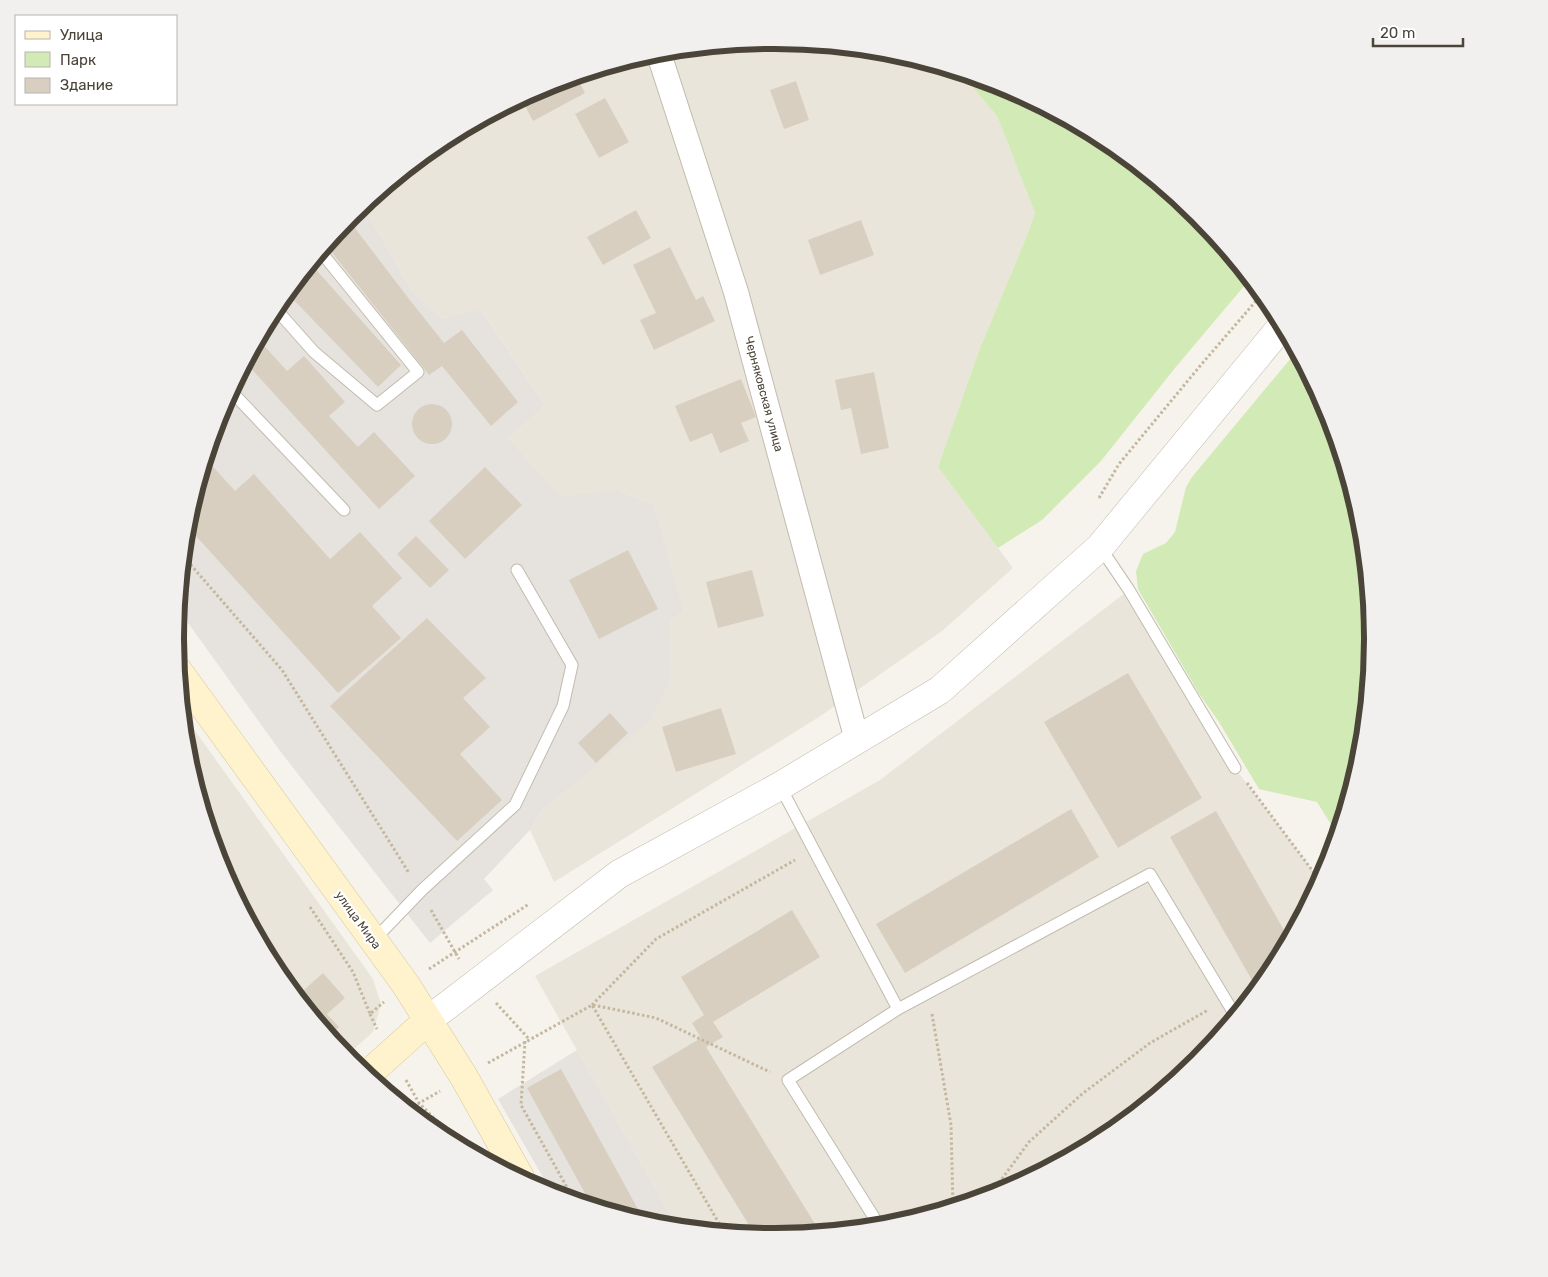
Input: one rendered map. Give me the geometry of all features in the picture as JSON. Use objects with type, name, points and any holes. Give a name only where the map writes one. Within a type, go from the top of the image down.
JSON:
[{"type":"main road","name":"улица Мира","points":[[186,682],[372,941],[406,985],[464,1077],[515,1168]]},
{"type":"main road","points":[[373,1071],[428,1021]]},
{"type":"street","name":"Черняковская улица","points":[[661,60],[736,292],[857,740]]},
{"type":"street","points":[[428,1021],[472,985],[619,874],[780,786],[940,690],[1100,547],[1277,332]]},
{"type":"lane","points":[[281,315],[314,352],[378,405],[418,372],[325,257]]},
{"type":"lane","points":[[236,397],[344,510]]},
{"type":"lane","points":[[1100,547],[1129,590],[1235,768]]},
{"type":"lane","points":[[372,941],[420,891],[515,805],[564,706],[572,666],[517,570]]},
{"type":"lane","points":[[780,786],[898,1009]]},
{"type":"lane","points":[[876,1219],[788,1080],[898,1009],[1150,874],[1232,1010]]},
{"type":"path","points":[[1096,505],[1119,464],[1257,300]]},
{"type":"path","points":[[189,563],[282,670],[420,891],[472,985],[501,1006],[527,1040],[521,1105],[569,1191]]},
{"type":"path","points":[[1235,768],[1315,874]]},
{"type":"path","points":[[415,1106],[527,1040],[592,1005],[656,939],[814,850]]},
{"type":"path","points":[[455,952],[536,899]]},
{"type":"path","points":[[928,993],[936,1029],[951,1125],[953,1200]]},
{"type":"path","points":[[998,1184],[1029,1142],[1082,1094],[1150,1043],[1226,1000]]},
{"type":"path","points":[[592,1005],[656,1018],[788,1080]]},
{"type":"path","points":[[592,1005],[720,1225]]},
{"type":"path","points":[[370,1014],[419,1103],[440,1125]]},
{"type":"shaded area","points":[[774,49],[813,50],[889,60],[968,82],[997,116],[1035,213],[980,348],[938,467],[1013,568],[942,631],[819,717],[554,882],[530,830],[544,808],[671,678],[670,621],[684,611],[654,505],[617,490],[561,498],[509,439],[545,405],[481,309],[442,319],[412,291],[367,212],[385,195],[446,148],[513,110],[584,80],[659,60],[735,50]]},
{"type":"shaded area","points":[[367,212],[412,291],[442,319],[480,308],[545,405],[509,439],[561,497],[617,490],[654,505],[684,611],[670,621],[671,678],[649,722],[544,808],[530,830],[484,879],[493,890],[430,943],[280,751],[185,619],[189,562],[204,486],[229,413],[245,378],[263,344],[306,279]]},
{"type":"shaded area","points":[[1129,590],[1235,768],[1315,874],[1285,933],[1264,966],[1242,998],[1217,1027],[1191,1056],[1163,1082],[1102,1129],[1069,1149],[1000,1183],[964,1197],[889,1217],[813,1227],[774,1228],[735,1227],[673,1219],[535,976],[880,780]]},
{"type":"shaded area","points":[[191,725],[373,979],[381,1004],[373,1032],[352,1051],[306,998],[263,933],[229,864],[216,828],[204,791]]},
{"type":"shaded area","points":[[577,1050],[673,1219],[621,1208],[584,1197],[546,1182],[498,1099]]},
{"type":"green space","points":[[968,82],[1035,110],[1102,148],[1163,195],[1191,221],[1246,284],[1175,368],[1101,461],[1042,520],[998,548],[938,467],[980,348],[1035,213],[997,116]]},
{"type":"green space","points":[[1292,357],[1319,413],[1332,449],[1344,486],[1359,562],[1364,638],[1359,715],[1344,791],[1332,827],[1317,802],[1259,789],[1219,722],[1198,692],[1138,589],[1136,571],[1143,554],[1166,543],[1175,532],[1186,487],[1192,477]]},
{"type":"building","points":[[796,81],[809,120],[784,129],[770,90]]},
{"type":"building","points":[[579,82],[585,93],[533,121],[525,105]]},
{"type":"building","points":[[605,98],[629,142],[599,158],[575,114]]},
{"type":"building","points":[[636,210],[651,238],[603,265],[587,237]]},
{"type":"building","points":[[861,220],[874,255],[820,275],[808,240]]},
{"type":"building","points":[[353,226],[444,343],[462,330],[518,402],[491,426],[442,366],[429,375],[330,251]]},
{"type":"building","points":[[670,247],[696,300],[703,296],[715,321],[654,350],[640,320],[656,313],[633,265]]},
{"type":"building","points":[[315,269],[401,365],[378,387],[292,299]]},
{"type":"building","points":[[263,344],[287,371],[304,356],[345,402],[329,416],[358,447],[374,432],[415,476],[379,509],[250,368]]},
{"type":"building","points":[[874,372],[889,448],[861,454],[851,408],[841,410],[835,380]]},
{"type":"building","points":[[741,379],[756,417],[741,423],[749,441],[720,453],[712,433],[690,442],[675,406]]},
{"type":"building","points":[[432,404],[446,410],[452,424],[446,438],[432,444],[418,438],[412,424],[418,410]]},
{"type":"building","points":[[211,464],[235,491],[254,474],[330,559],[360,532],[402,578],[372,606],[401,638],[338,693],[194,534],[204,486]]},
{"type":"building","points":[[485,467],[522,505],[465,559],[429,521]]},
{"type":"building","points":[[416,536],[449,570],[430,588],[397,554]]},
{"type":"building","points":[[628,550],[658,609],[599,639],[569,580]]},
{"type":"building","points":[[752,570],[764,616],[718,628],[706,582]]},
{"type":"building","points":[[427,618],[486,678],[463,698],[490,727],[460,754],[502,800],[457,841],[330,706]]},
{"type":"building","points":[[1128,673],[1202,798],[1118,848],[1044,722]]},
{"type":"building","points":[[721,708],[736,754],[676,772],[662,727]]},
{"type":"building","points":[[610,713],[628,733],[596,763],[578,743]]},
{"type":"building","points":[[1071,809],[1099,857],[905,973],[876,924]]},
{"type":"building","points":[[1216,811],[1285,932],[1253,982],[1170,837]]},
{"type":"building","points":[[792,910],[820,957],[713,1022],[723,1037],[706,1047],[817,1227],[750,1227],[652,1067],[701,1038],[692,1023],[704,1015],[681,977]]},
{"type":"building","points":[[323,973],[345,998],[327,1014],[339,1027],[335,1031],[302,992]]},
{"type":"building","points":[[561,1069],[640,1212],[588,1198],[527,1088]]}]
